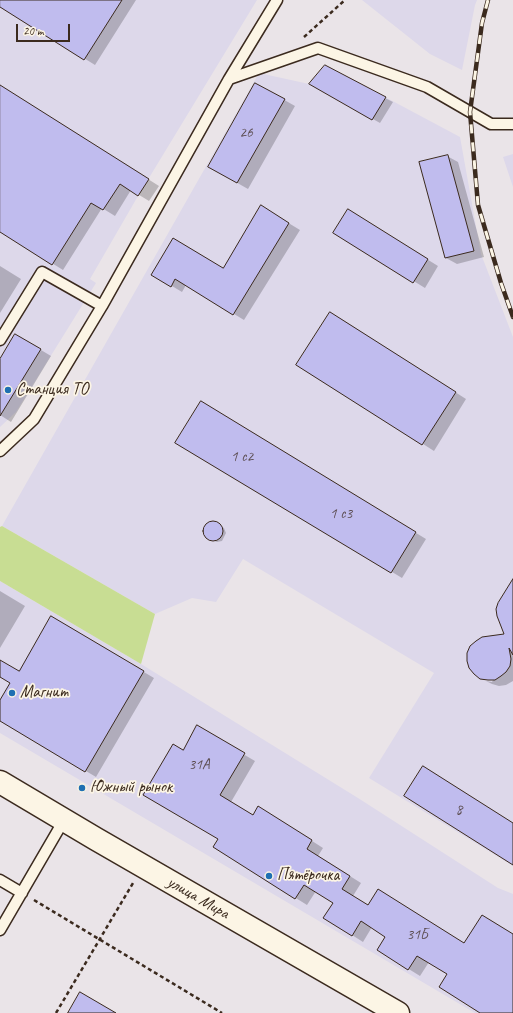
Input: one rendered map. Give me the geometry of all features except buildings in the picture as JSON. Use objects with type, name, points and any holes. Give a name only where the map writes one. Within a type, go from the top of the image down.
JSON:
[{"type":"main road","name":"улица Мира","points":[[0,782],[398,1013]]},
{"type":"lane","points":[[0,450],[34,419],[102,306],[229,79],[277,0]]},
{"type":"lane","points":[[229,79],[318,48],[427,87],[491,124],[513,124]]},
{"type":"lane","points":[[0,340],[42,272],[102,306]]},
{"type":"lane","points":[[0,930],[64,820]]},
{"type":"lane","points":[[0,880],[22,893]]},
{"type":"path","points":[[298,42],[346,0]]},
{"type":"path","points":[[56,1013],[143,866]]},
{"type":"path","points":[[22,893],[222,1013]]},
{"type":"shaded area","points":[[0,0],[257,0],[138,196],[90,279],[96,283],[16,412],[0,427]]},
{"type":"shaded area","points":[[362,0],[477,0],[462,70],[430,54]]},
{"type":"shaded area","points":[[325,65],[460,137],[481,254],[513,337],[513,866],[369,778],[434,673],[243,559],[216,602],[192,598],[155,614],[2,526],[259,73],[309,84]]},
{"type":"shaded area","points":[[513,154],[513,187],[503,157]]},
{"type":"shaded area","points":[[0,581],[141,664],[358,798],[498,888],[513,894],[513,1013],[475,1013],[0,733]]},
{"type":"green space","points":[[2,526],[155,614],[141,664],[0,581],[0,527]]},
{"type":"railway","points":[[488,0],[482,23],[470,112],[478,205],[501,283],[513,317]]},
{"type":"place","name":"Станция ТО","points":[[8,390]]},
{"type":"place","name":"Магнит","points":[[12,693]]},
{"type":"place","name":"Южный рынок","points":[[82,788]]},
{"type":"place","name":"Пятёрочка","points":[[269,876]]}]
